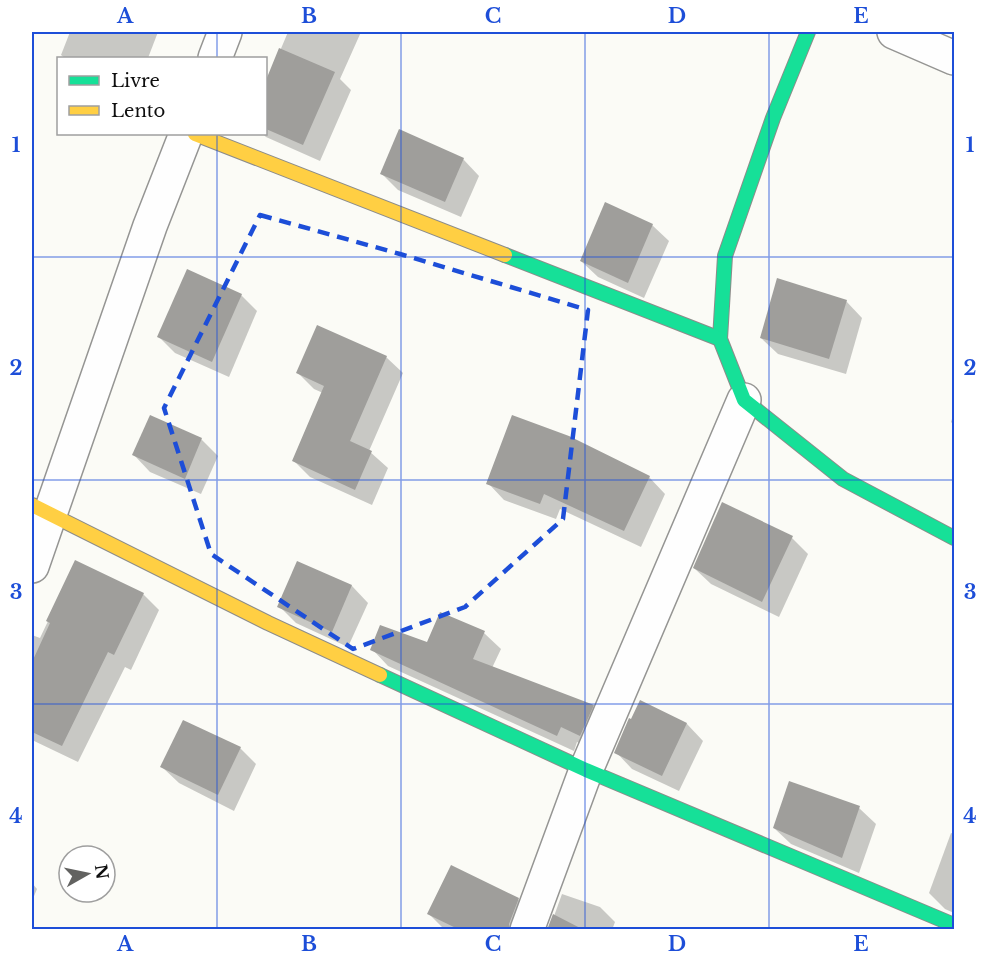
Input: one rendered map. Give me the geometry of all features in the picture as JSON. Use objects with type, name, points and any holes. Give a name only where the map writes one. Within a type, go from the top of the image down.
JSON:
[{"type":"street","points":[[215,57],[225,32]]},
{"type":"street","points":[[808,32],[773,118],[725,256],[720,339],[744,400],[843,479],[954,538]]},
{"type":"street","points":[[894,32],[954,58]]},
{"type":"street","points":[[32,566],[41,509],[186,135]]},
{"type":"street","points":[[198,135],[720,339]]},
{"type":"street","points":[[527,930],[586,770],[744,400]]},
{"type":"street","points":[[41,509],[268,623],[586,770],[954,925]]},
{"type":"highlighted area","points":[[260,215],[588,310],[563,519],[465,607],[353,649],[211,554],[164,408]]},
{"type":"building","points":[[279,48],[335,72],[303,145],[267,129],[267,78]]},
{"type":"building","points":[[399,129],[464,158],[445,202],[380,174]]},
{"type":"building","points":[[605,202],[653,224],[628,283],[580,261]]},
{"type":"building","points":[[187,269],[242,294],[212,362],[157,337]]},
{"type":"building","points":[[777,278],[847,300],[829,359],[760,338]]},
{"type":"building","points":[[317,325],[387,356],[350,441],[372,451],[355,490],[292,461],[324,386],[296,373]]},
{"type":"building","points":[[150,415],[202,438],[185,479],[132,455]]},
{"type":"building","points":[[512,415],[569,436],[650,476],[624,531],[544,494],[540,504],[486,484]]},
{"type":"building","points":[[722,502],[793,536],[762,602],[693,568]]},
{"type":"building","points":[[75,560],[144,593],[114,655],[108,652],[62,746],[32,732],[32,662],[50,623],[46,621]]},
{"type":"building","points":[[297,561],[352,585],[332,632],[277,607]]},
{"type":"building","points":[[440,612],[485,631],[473,659],[594,705],[580,736],[561,727],[557,736],[370,650],[380,625],[427,642]]},
{"type":"building","points":[[640,700],[687,723],[662,776],[614,753],[629,718],[631,719]]},
{"type":"building","points":[[183,720],[241,747],[218,795],[160,767]]},
{"type":"building","points":[[789,781],[860,806],[842,858],[773,828]]},
{"type":"building","points":[[451,865],[519,898],[509,930],[460,930],[427,914]]},
{"type":"building","points":[[553,914],[584,930],[547,930]]},
{"type":"traffic: fast","points":[[808,32],[773,118],[725,256],[720,339],[744,400],[843,479],[954,538]]},
{"type":"traffic: fast","points":[[505,255],[720,339]]},
{"type":"traffic: fast","points":[[380,675],[586,770],[954,925]]},
{"type":"traffic: slow","points":[[198,135],[505,255]]},
{"type":"traffic: slow","points":[[32,505],[268,623],[380,675]]}]
